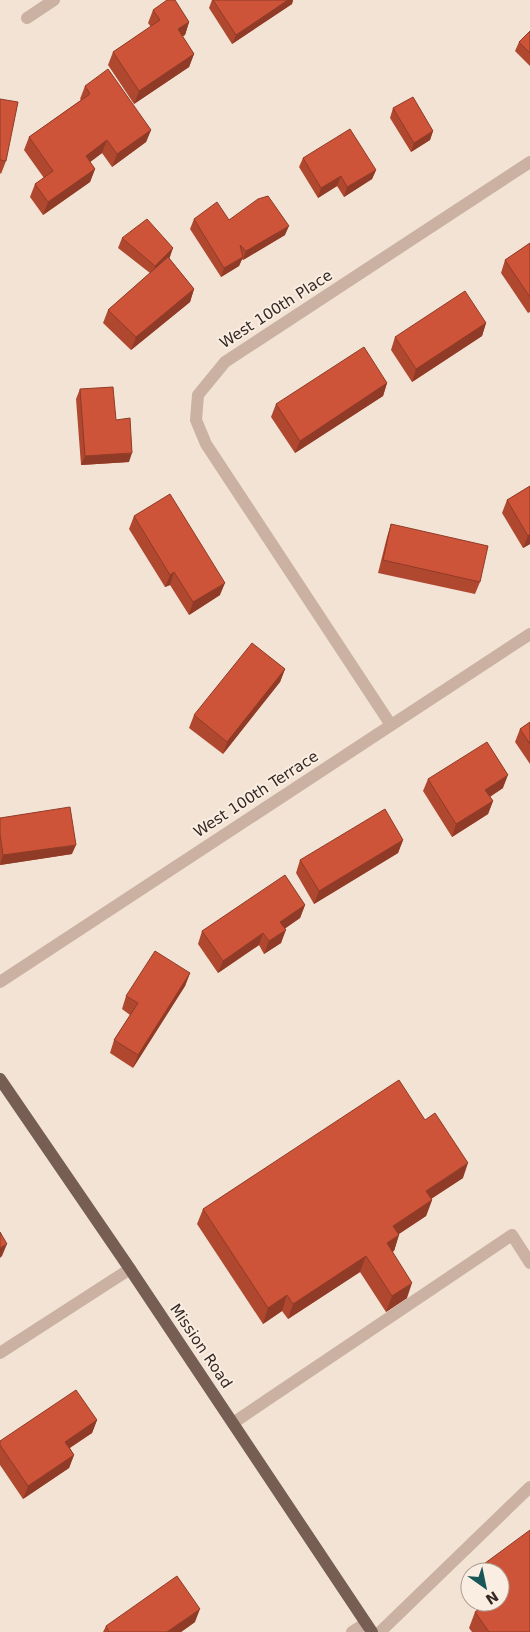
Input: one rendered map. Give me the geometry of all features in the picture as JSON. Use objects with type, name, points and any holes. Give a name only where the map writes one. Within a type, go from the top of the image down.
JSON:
[{"type":"main road","name":"Mission Road","points":[[0,1079],[130,1269],[369,1627]]},
{"type":"street","points":[[27,18],[54,0]]},
{"type":"street","name":"West 100th Place","points":[[391,725],[206,444],[196,420],[198,395],[225,362],[530,162]]},
{"type":"street","name":"West 100th Terrace","points":[[0,982],[530,634]]},
{"type":"street","points":[[233,1423],[512,1235],[530,1263]]},
{"type":"street","points":[[0,1353],[130,1269]]},
{"type":"street","points":[[380,1632],[530,1486]]},
{"type":"street","points":[[352,1632],[369,1627]]},
{"type":"building","points":[[167,0],[175,0],[189,22],[178,29],[194,54],[139,91],[113,52],[160,20],[153,10]]},
{"type":"building","points":[[213,0],[288,0],[236,35]]},
{"type":"building","points":[[530,31],[530,53],[519,42]]},
{"type":"building","points":[[108,69],[151,130],[117,154],[107,140],[86,156],[95,169],[48,202],[35,184],[53,171],[29,137],[90,94],[85,86]]},
{"type":"building","points":[[413,97],[433,131],[414,143],[393,108]]},
{"type":"building","points":[[0,99],[18,102],[6,161],[0,160]]},
{"type":"building","points":[[350,129],[376,170],[347,187],[341,176],[321,188],[303,158]]},
{"type":"building","points":[[268,196],[289,226],[246,251],[240,245],[243,257],[224,268],[194,219],[217,202],[229,220],[258,199]]},
{"type":"building","points":[[147,219],[173,248],[155,266],[122,238]]},
{"type":"building","points":[[530,243],[530,297],[505,260]]},
{"type":"building","points":[[168,257],[194,289],[136,337],[108,310]]},
{"type":"building","points":[[465,291],[486,323],[416,369],[395,337]]},
{"type":"building","points":[[364,347],[387,383],[300,441],[276,404]]},
{"type":"building","points":[[113,387],[116,420],[130,418],[132,453],[85,456],[80,389]]},
{"type":"building","points":[[530,486],[530,534],[528,536],[507,500]]},
{"type":"building","points":[[170,494],[225,583],[193,602],[174,572],[170,575],[134,516]]},
{"type":"building","points":[[391,524],[488,546],[480,582],[383,560]]},
{"type":"building","points":[[252,643],[285,669],[227,742],[194,715]]},
{"type":"building","points":[[530,722],[530,744],[520,729]]},
{"type":"building","points":[[487,742],[508,775],[485,790],[493,801],[456,824],[428,779]]},
{"type":"building","points":[[70,807],[76,845],[3,855],[0,818]]},
{"type":"building","points":[[385,809],[403,840],[319,891],[300,860]]},
{"type":"building","points":[[285,875],[305,905],[280,922],[286,930],[269,941],[263,933],[223,961],[202,931]]},
{"type":"building","points":[[155,951],[190,973],[138,1055],[114,1040],[138,1003],[126,996]]},
{"type":"building","points":[[399,1080],[425,1120],[435,1113],[468,1163],[426,1191],[432,1200],[393,1226],[399,1235],[387,1243],[412,1283],[392,1296],[366,1256],[293,1304],[287,1295],[268,1308],[203,1209]]},
{"type":"building","points":[[0,1232],[7,1244],[0,1248]]},
{"type":"building","points":[[76,1390],[97,1420],[65,1442],[74,1455],[28,1486],[0,1445],[0,1441]]},
{"type":"building","points":[[530,1530],[530,1632],[489,1632],[475,1612],[510,1612],[510,1562],[487,1562]]},
{"type":"building","points":[[177,1576],[200,1609],[167,1632],[109,1632],[106,1626]]}]
